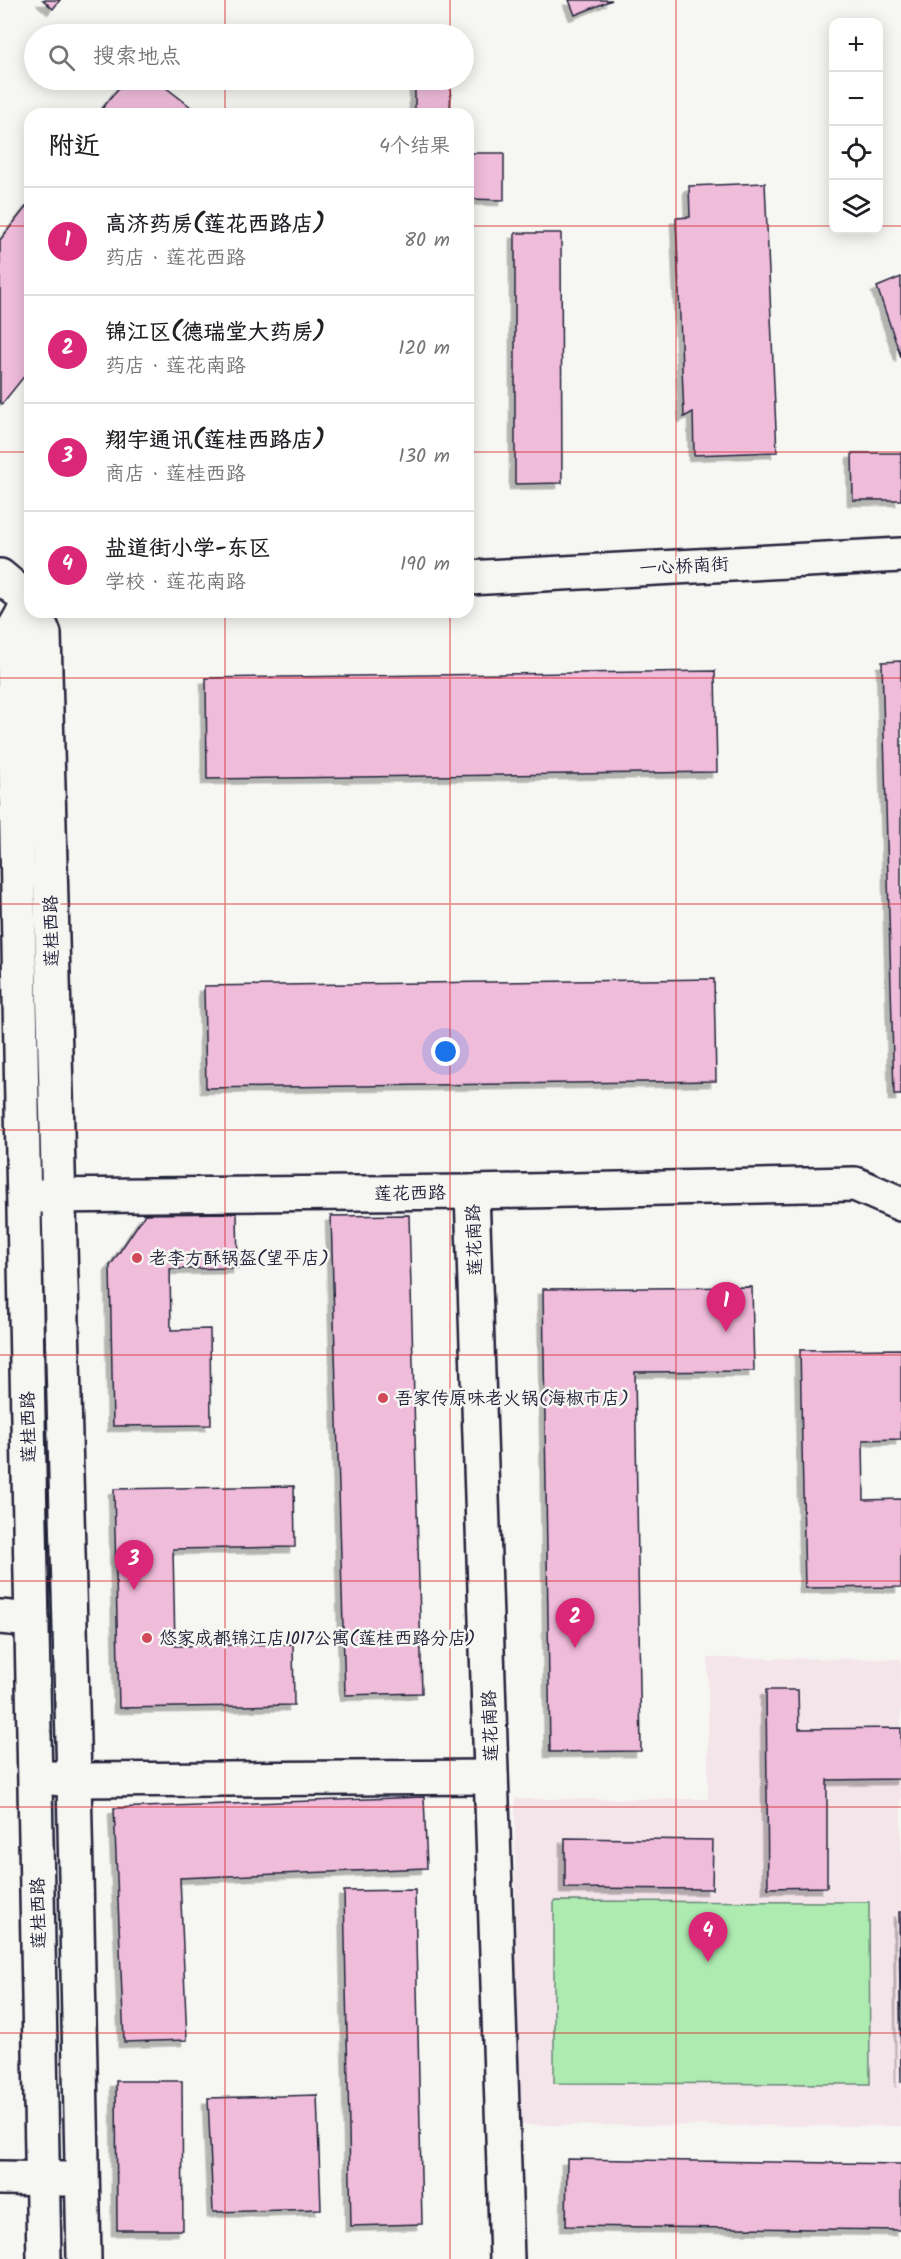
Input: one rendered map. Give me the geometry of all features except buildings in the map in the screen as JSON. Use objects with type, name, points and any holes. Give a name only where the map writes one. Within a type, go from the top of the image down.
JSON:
[{"type":"street","name":"一心桥南街","points":[[474,578],[901,555]]},
{"type":"street","points":[[0,576],[24,596]]},
{"type":"street","points":[[16,628],[24,613]]},
{"type":"street","name":"莲桂西路","points":[[44,2259],[35,1777],[16,1618],[24,1196],[11,1102],[16,628],[44,634],[84,2259]]},
{"type":"street","name":"莲花西路","points":[[24,1196],[472,1192],[855,1184],[901,1204]]},
{"type":"street","name":"莲花南路","points":[[472,1192],[507,2259]]},
{"type":"street","points":[[35,1777],[74,1780],[491,1777]]},
{"type":"street","points":[[0,2178],[82,2180]]},
{"type":"shaded area","points":[[708,1658],[901,1659],[901,2126],[517,2125],[515,1799],[708,1799]]},
{"type":"green space","points":[[554,1901],[869,1902],[870,2084],[554,2083]]},
{"type":"place","name":"老李方酥锅盔(望平店)","points":[[137,1258]]},
{"type":"place","name":"高济药房(莲花西路店)","points":[[726,1332]]},
{"type":"place","name":"吾家传原味老火锅(海椒市店)","points":[[383,1398]]},
{"type":"place","name":"翔宇通讯(莲桂西路店)","points":[[134,1590]]},
{"type":"place","name":"悠家成都锦江店1017公寓(莲桂西路分店)","points":[[147,1638]]},
{"type":"place","name":"锦江区(德瑞堂大药房)","points":[[575,1648]]},
{"type":"place","name":"盐道街小学-东区","points":[[708,1962]]}]
